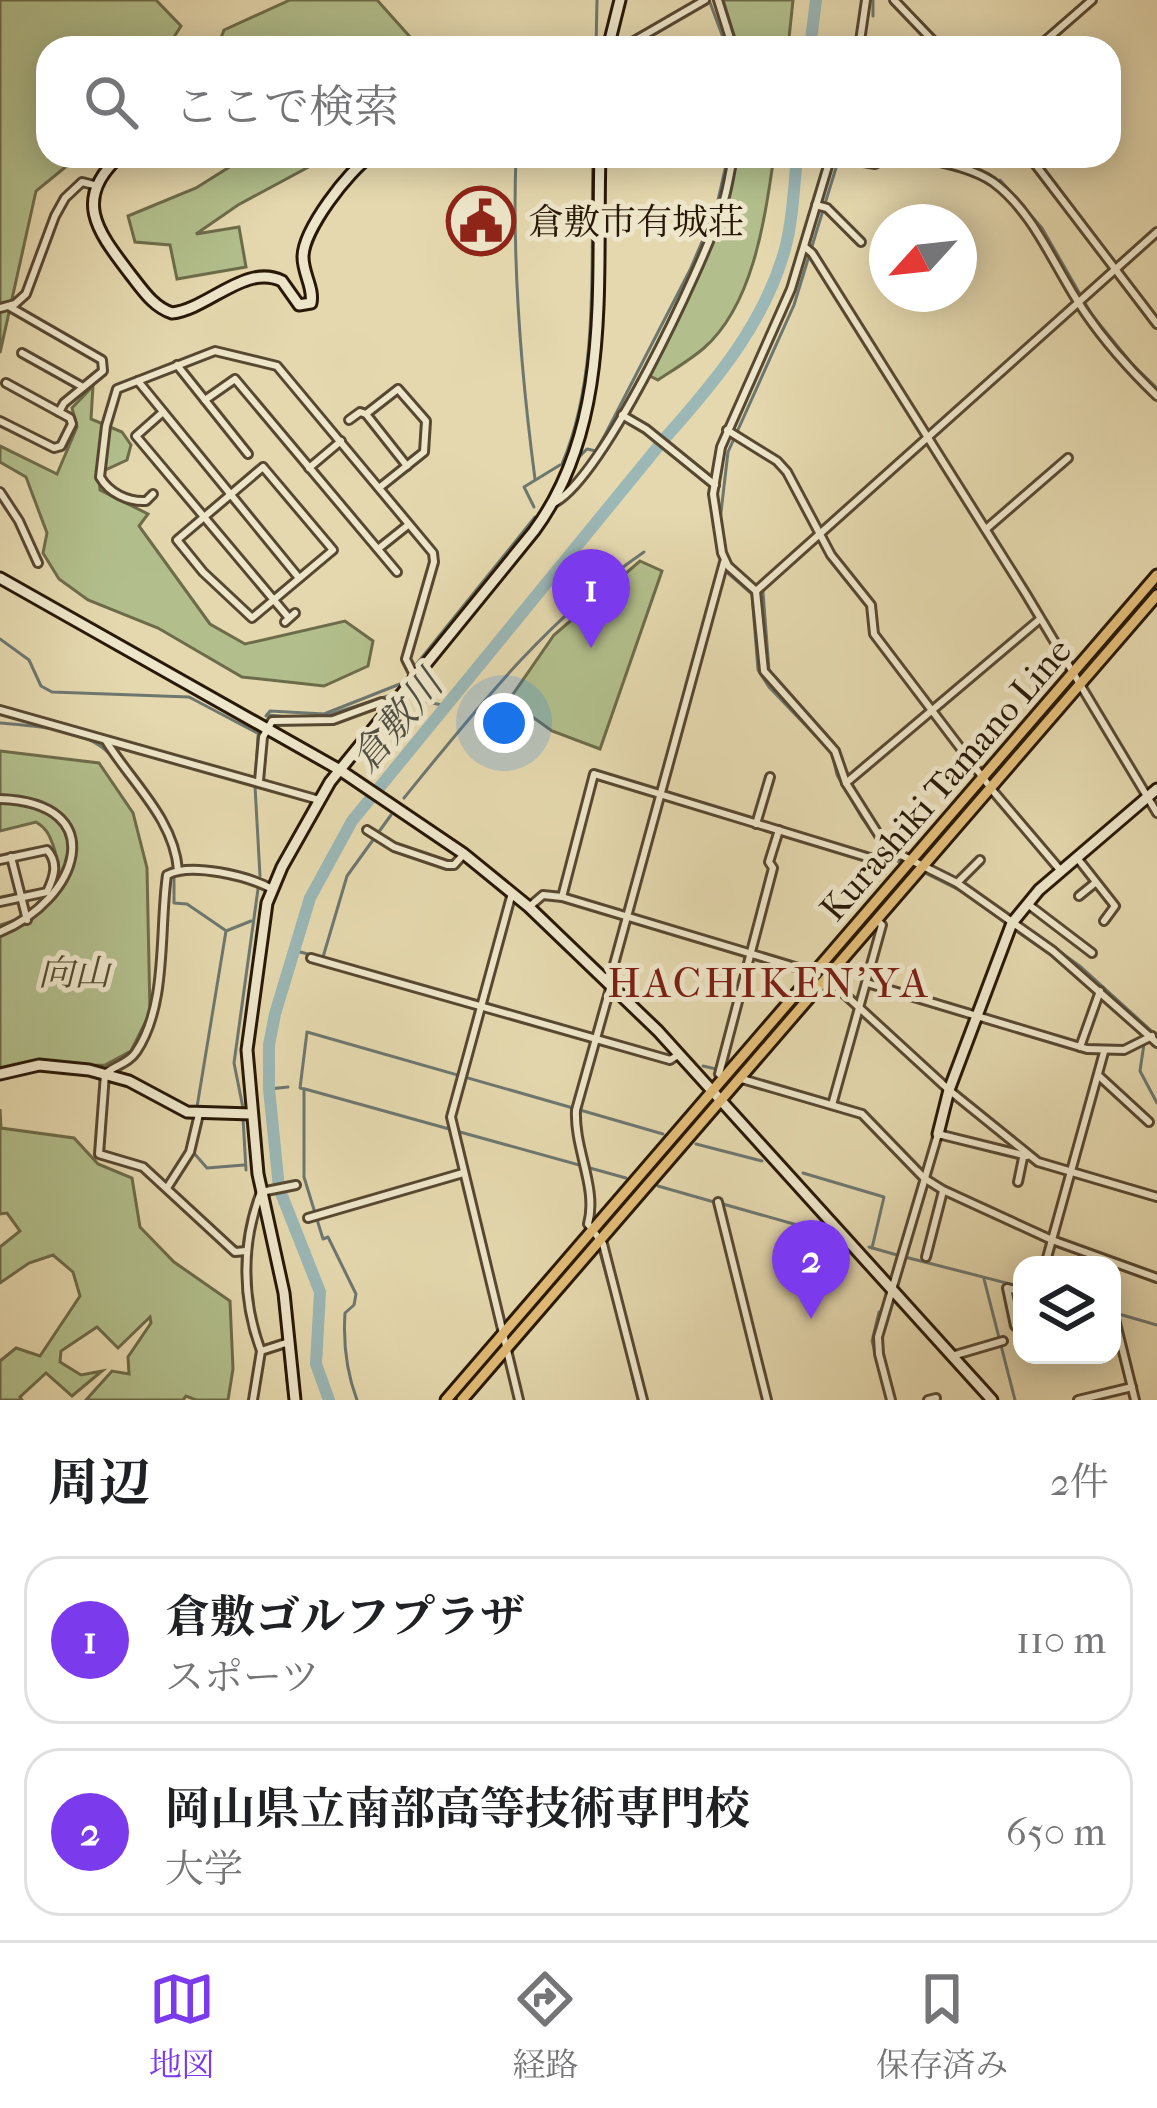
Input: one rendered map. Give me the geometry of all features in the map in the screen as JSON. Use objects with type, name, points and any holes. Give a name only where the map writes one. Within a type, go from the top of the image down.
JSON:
[{"type":"main road","name":"Kurashiki Tamano Line","points":[[987,782],[1157,575]]},
{"type":"main road","name":"Kurashiki Tamano Line","points":[[446,1400],[987,782],[1157,595]]},
{"type":"main road","name":"Kurashiki Tamano Line","points":[[716,1095],[739,1077],[820,975],[877,920],[915,864]]},
{"type":"main road","name":"Kurashiki Tamano Line","points":[[462,1400],[596,1234]]},
{"type":"street","points":[[611,36],[620,0]]},
{"type":"street","points":[[643,36],[705,0]]},
{"type":"street","points":[[718,0],[729,36]]},
{"type":"street","points":[[861,36],[866,0]]},
{"type":"street","points":[[1051,36],[1092,0]]},
{"type":"street","points":[[899,2],[929,36]]},
{"type":"street","points":[[111,168],[93,203],[98,231],[140,288],[166,312],[182,312],[258,276],[282,281],[306,307],[313,301],[303,257],[306,239],[358,168]]},
{"type":"street","points":[[297,1398],[277,1257],[246,1114],[248,1032],[263,919],[272,889],[319,800],[551,504],[580,439],[591,394],[600,168]]},
{"type":"street","points":[[551,504],[565,498],[582,480],[622,415],[713,230],[730,168]]},
{"type":"street","points":[[643,1400],[596,1234],[587,1220],[593,1204],[576,1110],[722,566],[715,485],[731,433],[809,250],[829,168]]},
{"type":"street","points":[[954,168],[988,178],[1002,190],[1031,224],[1078,302],[1127,367],[1157,396]]},
{"type":"street","points":[[1038,168],[1157,324]]},
{"type":"street","points":[[0,308],[10,307],[26,294],[64,198],[82,182],[98,187]]},
{"type":"street","points":[[822,207],[861,242]]},
{"type":"street","points":[[759,589],[1157,232]]},
{"type":"street","points":[[809,250],[1039,620],[1153,793],[1157,813]]},
{"type":"street","points":[[10,307],[102,360],[103,371],[59,412]]},
{"type":"street","points":[[153,494],[139,502],[113,493],[100,477],[114,392],[215,351],[271,362],[434,558],[406,659],[415,677]]},
{"type":"street","points":[[22,353],[83,387]]},
{"type":"street","points":[[177,365],[248,454]]},
{"type":"street","points":[[205,400],[236,379],[397,572]]},
{"type":"street","points":[[137,380],[299,578]]},
{"type":"street","points":[[0,421],[55,448],[61,446],[72,424],[70,418],[6,383]]},
{"type":"street","points":[[366,414],[398,388],[426,422],[424,452],[379,488]]},
{"type":"street","points":[[163,412],[136,436],[289,618]]},
{"type":"street","points":[[349,420],[360,412],[366,414],[407,466]]},
{"type":"street","points":[[622,415],[715,485]]},
{"type":"street","points":[[731,433],[777,460],[787,472],[820,536],[871,605],[874,634],[1061,871]]},
{"type":"street","points":[[309,468],[341,441]]},
{"type":"street","points":[[986,529],[1068,458]]},
{"type":"street","points":[[263,467],[333,550],[252,618],[177,540],[203,517],[263,467]]},
{"type":"street","points":[[0,492],[20,520],[38,563]]},
{"type":"street","points":[[378,549],[409,524]]},
{"type":"street","points":[[722,566],[759,589]]},
{"type":"street","points":[[0,578],[340,770],[464,854],[529,907],[679,1055],[992,1400]]},
{"type":"street","points":[[759,589],[764,671],[835,751],[892,855],[959,881],[1150,1040],[1104,1052],[867,983]]},
{"type":"street","points":[[848,781],[1039,620]]},
{"type":"street","points":[[256,782],[268,727],[277,720],[322,722],[382,702],[392,705]]},
{"type":"street","points":[[0,710],[319,800]]},
{"type":"street","points":[[106,741],[166,826],[178,870]]},
{"type":"street","points":[[562,897],[594,774],[883,862],[892,855]]},
{"type":"street","points":[[756,824],[770,777]]},
{"type":"street","points":[[891,1400],[877,1344],[950,1090],[1010,926],[1026,903],[1153,793]]},
{"type":"street","points":[[0,799],[48,806],[58,814],[69,831],[71,856],[67,876],[42,910],[0,932]]},
{"type":"street","points":[[718,1075],[778,830]]},
{"type":"street","points":[[373,834],[394,848],[447,865],[460,861],[464,854]]},
{"type":"street","points":[[0,860],[41,849],[54,861],[47,892],[0,902]]},
{"type":"street","points":[[11,857],[27,920]]},
{"type":"street","points":[[1077,858],[1115,906],[1103,921]]},
{"type":"street","points":[[959,881],[980,860]]},
{"type":"street","points":[[105,1074],[136,1053],[152,1013],[160,980],[166,875],[178,870],[248,876],[272,889]]},
{"type":"street","points":[[1079,896],[1096,882]]},
{"type":"street","points":[[512,893],[459,1077],[452,1129],[519,1400]]},
{"type":"street","points":[[529,907],[543,895],[562,897],[820,975],[1026,1156]]},
{"type":"street","points":[[1026,903],[1092,953]]},
{"type":"street","points":[[832,1105],[882,925],[877,920]]},
{"type":"street","points":[[311,958],[670,1060],[679,1055]]},
{"type":"street","points":[[1080,1047],[1098,994]]},
{"type":"street","points":[[1047,1256],[1104,1052]]},
{"type":"street","points":[[0,1074],[39,1065],[105,1074],[129,1081],[178,1109],[246,1114]]},
{"type":"street","points":[[105,1074],[99,1154],[143,1167],[235,1252],[246,1251]]},
{"type":"street","points":[[1098,1075],[1149,1122]]},
{"type":"street","points":[[739,1077],[868,1118],[925,1178],[943,1190],[1157,1278]]},
{"type":"street","points":[[167,1189],[190,1152],[199,1114]]},
{"type":"street","points":[[938,1135],[1026,1156],[1157,1197]]},
{"type":"street","points":[[1018,1182],[1026,1156]]},
{"type":"street","points":[[312,1216],[463,1173]]},
{"type":"street","points":[[264,1191],[295,1185]]},
{"type":"street","points":[[926,1257],[943,1190]]},
{"type":"street","points":[[253,1400],[261,1351],[249,1316],[246,1251],[264,1191]]},
{"type":"street","points":[[717,1203],[767,1400]]},
{"type":"street","points":[[1013,1290],[1007,1288],[1013,1316]]},
{"type":"street","points":[[261,1351],[289,1342]]},
{"type":"street","points":[[952,1356],[1003,1342]]},
{"type":"street","points":[[1121,1343],[1136,1400]]},
{"type":"street","points":[[1078,1400],[1132,1387]]},
{"type":"green space","points":[[0,0],[156,0],[181,26],[175,36],[36,36],[36,168],[64,168],[36,191],[0,353]]},
{"type":"green space","points":[[290,0],[377,0],[409,36],[222,36],[224,30]]},
{"type":"green space","points":[[723,0],[793,0],[789,36],[734,36]]},
{"type":"green space","points":[[228,168],[307,168],[196,234],[239,227],[246,267],[177,279],[170,245],[135,242],[128,216],[196,188]]},
{"type":"green space","points":[[735,168],[772,168],[761,232],[735,308],[699,352],[658,380],[648,375],[725,215]]},
{"type":"green space","points":[[93,386],[91,419],[122,432],[131,445],[127,460],[99,473],[100,490],[148,514],[139,526],[210,624],[245,644],[345,621],[373,641],[368,666],[324,686],[242,677],[158,628],[88,600],[59,579],[43,553],[47,533],[26,477],[0,462],[0,446],[57,474],[77,427],[72,408]]},
{"type":"green space","points":[[640,561],[662,571],[600,749],[552,731],[509,700],[554,635]]},
{"type":"green space","name":"向山","points":[[0,751],[99,763],[133,813],[147,868],[150,1013],[131,1051],[105,1065],[38,1067],[0,1079],[0,925],[26,914],[46,896],[57,859],[48,834],[36,822],[0,831]]},
{"type":"green space","points":[[0,1109],[1,1128],[74,1138],[98,1164],[132,1178],[140,1227],[174,1262],[230,1301],[233,1369],[228,1400],[186,1396],[183,1400],[86,1400],[112,1371],[129,1374],[128,1357],[151,1323],[150,1317],[118,1348],[97,1327],[61,1351],[60,1362],[81,1375],[102,1371],[72,1396],[46,1373],[22,1400],[0,1400],[0,1361],[16,1348],[40,1356],[80,1296],[73,1272],[53,1255],[29,1263],[0,1283],[0,1247],[20,1231],[7,1213],[0,1214]]},
{"type":"waterway","points":[[596,36],[597,0]]},
{"type":"waterway","points":[[709,0],[722,36]]},
{"type":"waterway","name":"倉敷川","points":[[812,36],[816,0]]},
{"type":"waterway","points":[[873,0],[873,16]]},
{"type":"waterway","points":[[516,168],[519,318],[535,479]]},
{"type":"waterway","points":[[562,464],[583,391],[588,352],[593,168]]},
{"type":"waterway","points":[[579,457],[587,449],[596,451],[690,270],[716,209],[725,168]]},
{"type":"waterway","name":"倉敷川","points":[[329,1400],[316,1364],[320,1292],[279,1188],[269,1089],[275,1014],[310,898],[352,821],[737,349],[765,301],[785,249],[796,168]]},
{"type":"waterway","points":[[836,168],[794,305],[728,452],[720,521],[732,565],[763,592],[769,670],[834,743],[856,793]]},
{"type":"waterway","points":[[1034,168],[1045,182]]},
{"type":"waterway","points":[[1000,180],[1042,228],[1092,315],[1157,388]]},
{"type":"waterway","points":[[821,272],[857,330]]},
{"type":"waterway","points":[[534,507],[524,487],[560,465]]},
{"type":"waterway","points":[[415,666],[535,517]]},
{"type":"waterway","points":[[977,521],[1000,559]]},
{"type":"waterway","points":[[404,798],[545,635],[644,552]]},
{"type":"waterway","points":[[722,568],[752,594],[758,670],[832,753],[837,775],[862,818],[899,862]]},
{"type":"waterway","points":[[0,639],[29,660],[41,686],[52,692],[189,697],[259,734]]},
{"type":"waterway","points":[[266,716],[270,711],[324,714],[400,684]]},
{"type":"waterway","points":[[322,717],[391,695]]},
{"type":"waterway","points":[[414,699],[446,706]]},
{"type":"waterway","points":[[268,715],[301,718]]},
{"type":"waterway","points":[[0,723],[77,735],[114,759]]},
{"type":"waterway","points":[[258,736],[255,786],[260,876]]},
{"type":"waterway","points":[[131,781],[150,807]]},
{"type":"waterway","points":[[864,806],[890,843]]},
{"type":"waterway","points":[[323,957],[347,876],[391,815]]},
{"type":"waterway","points":[[927,874],[961,891],[1007,924]]},
{"type":"waterway","points":[[948,874],[1006,914]]},
{"type":"waterway","points":[[174,876],[174,903],[187,904],[225,930]]},
{"type":"waterway","points":[[243,1108],[234,1063],[258,889]]},
{"type":"waterway","points":[[197,1107],[226,931],[251,921]]},
{"type":"waterway","points":[[1019,922],[1081,967],[1157,1036]]},
{"type":"waterway","points":[[1015,930],[1145,1037],[1140,1071],[1157,1103]]},
{"type":"waterway","points":[[296,951],[312,955]]},
{"type":"waterway","points":[[357,1400],[344,1336],[345,1313],[354,1305],[356,1294],[328,1237],[323,1239],[304,1177],[304,1089],[300,1088],[307,1032],[573,1108]]},
{"type":"waterway","points":[[598,1036],[665,1055]]},
{"type":"waterway","points":[[703,1066],[716,1069]]},
{"type":"waterway","points":[[269,1089],[288,1087]]},
{"type":"waterway","points":[[305,1089],[626,1178]]},
{"type":"waterway","points":[[580,1110],[663,1134]]},
{"type":"waterway","points":[[243,1118],[246,1170]]},
{"type":"waterway","points":[[872,1120],[890,1139]]},
{"type":"waterway","points":[[696,1144],[762,1161]]},
{"type":"waterway","points":[[193,1152],[207,1168],[244,1165]]},
{"type":"waterway","points":[[580,1167],[588,1198]]},
{"type":"waterway","points":[[803,1173],[884,1197],[872,1248]]},
{"type":"waterway","points":[[929,1177],[959,1194]]},
{"type":"waterway","points":[[658,1186],[714,1202]]},
{"type":"waterway","points":[[715,1202],[764,1400]]},
{"type":"waterway","points":[[723,1204],[829,1234]]},
{"type":"waterway","points":[[869,1247],[897,1255]]},
{"type":"waterway","points":[[600,1252],[610,1288]]},
{"type":"waterway","points":[[905,1257],[1013,1285]]},
{"type":"waterway","points":[[1121,1262],[1147,1271]]},
{"type":"waterway","points":[[984,1279],[1015,1400]]},
{"type":"waterway","points":[[879,1312],[872,1341],[887,1400]]},
{"type":"waterway","points":[[1121,1315],[1157,1325]]},
{"type":"waterway","points":[[1121,1330],[1130,1369]]},
{"type":"waterway","points":[[284,1347],[288,1390]]},
{"type":"waterway","points":[[631,1371],[638,1400]]},
{"type":"place","name":"倉敷市有城荘","points":[[481,221]]},
{"type":"place","name":"倉敷ゴルフプラザ","points":[[591,648]]},
{"type":"place","name":"岡山県立南部高等技術専門校","points":[[811,1319]]},
{"type":"district","name":"HACHIKEN'YA","points":[[769,982]]}]
